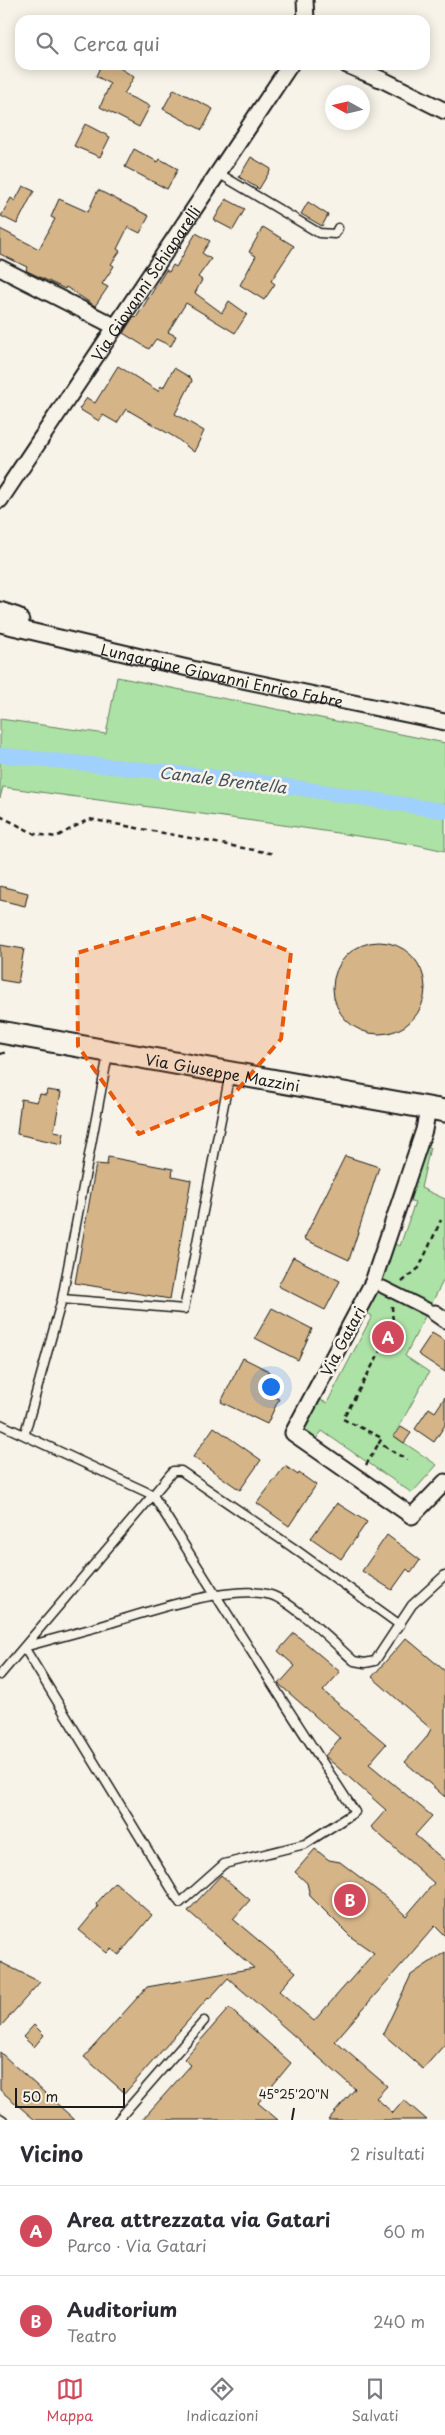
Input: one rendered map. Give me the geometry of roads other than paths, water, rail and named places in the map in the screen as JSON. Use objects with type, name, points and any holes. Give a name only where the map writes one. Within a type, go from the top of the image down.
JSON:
[{"type":"main road","name":"Via Giuseppe Mazzini","points":[[0,1032],[436,1110]]},
{"type":"street","points":[[305,0],[306,15]]},
{"type":"street","name":"Via Giovanni Schiaparelli","points":[[0,500],[287,70]]},
{"type":"street","points":[[359,70],[445,111]]},
{"type":"street","points":[[0,268],[116,327]]},
{"type":"street","points":[[0,610],[18,616],[21,622],[20,628]]},
{"type":"street","name":"Lungargine Giovanni Enrico Fabre","points":[[0,624],[209,673],[445,722]]},
{"type":"street","name":"Via Gatari","points":[[436,1110],[424,1130],[383,1287],[293,1433],[412,1516],[445,1482]]},
{"type":"street","points":[[383,1287],[440,1316]]},
{"type":"lane","points":[[218,174],[320,233],[335,234],[338,228]]},
{"type":"lane","points":[[24,1434],[62,1299],[109,1052]]},
{"type":"lane","points":[[62,1299],[184,1309],[230,1074]]},
{"type":"lane","points":[[0,1424],[153,1495],[355,1812],[305,1844],[224,1864],[180,1903],[24,1647]]},
{"type":"lane","points":[[0,1675],[173,1471],[181,1471],[292,1546],[400,1625]]},
{"type":"lane","points":[[24,1647],[177,1603],[244,1592],[272,1595],[302,1615],[354,1661],[365,1663],[375,1661],[412,1605],[445,1575]]},
{"type":"lane","points":[[118,2120],[204,2020]]},
{"type":"waterway","name":"Canale Brentella","points":[[0,755],[254,781],[445,811]]},
{"type":"place","name":"Area attrezzata via Gatari","points":[[388,1337]]},
{"type":"place","name":"Auditorium","points":[[350,1900]]}]
